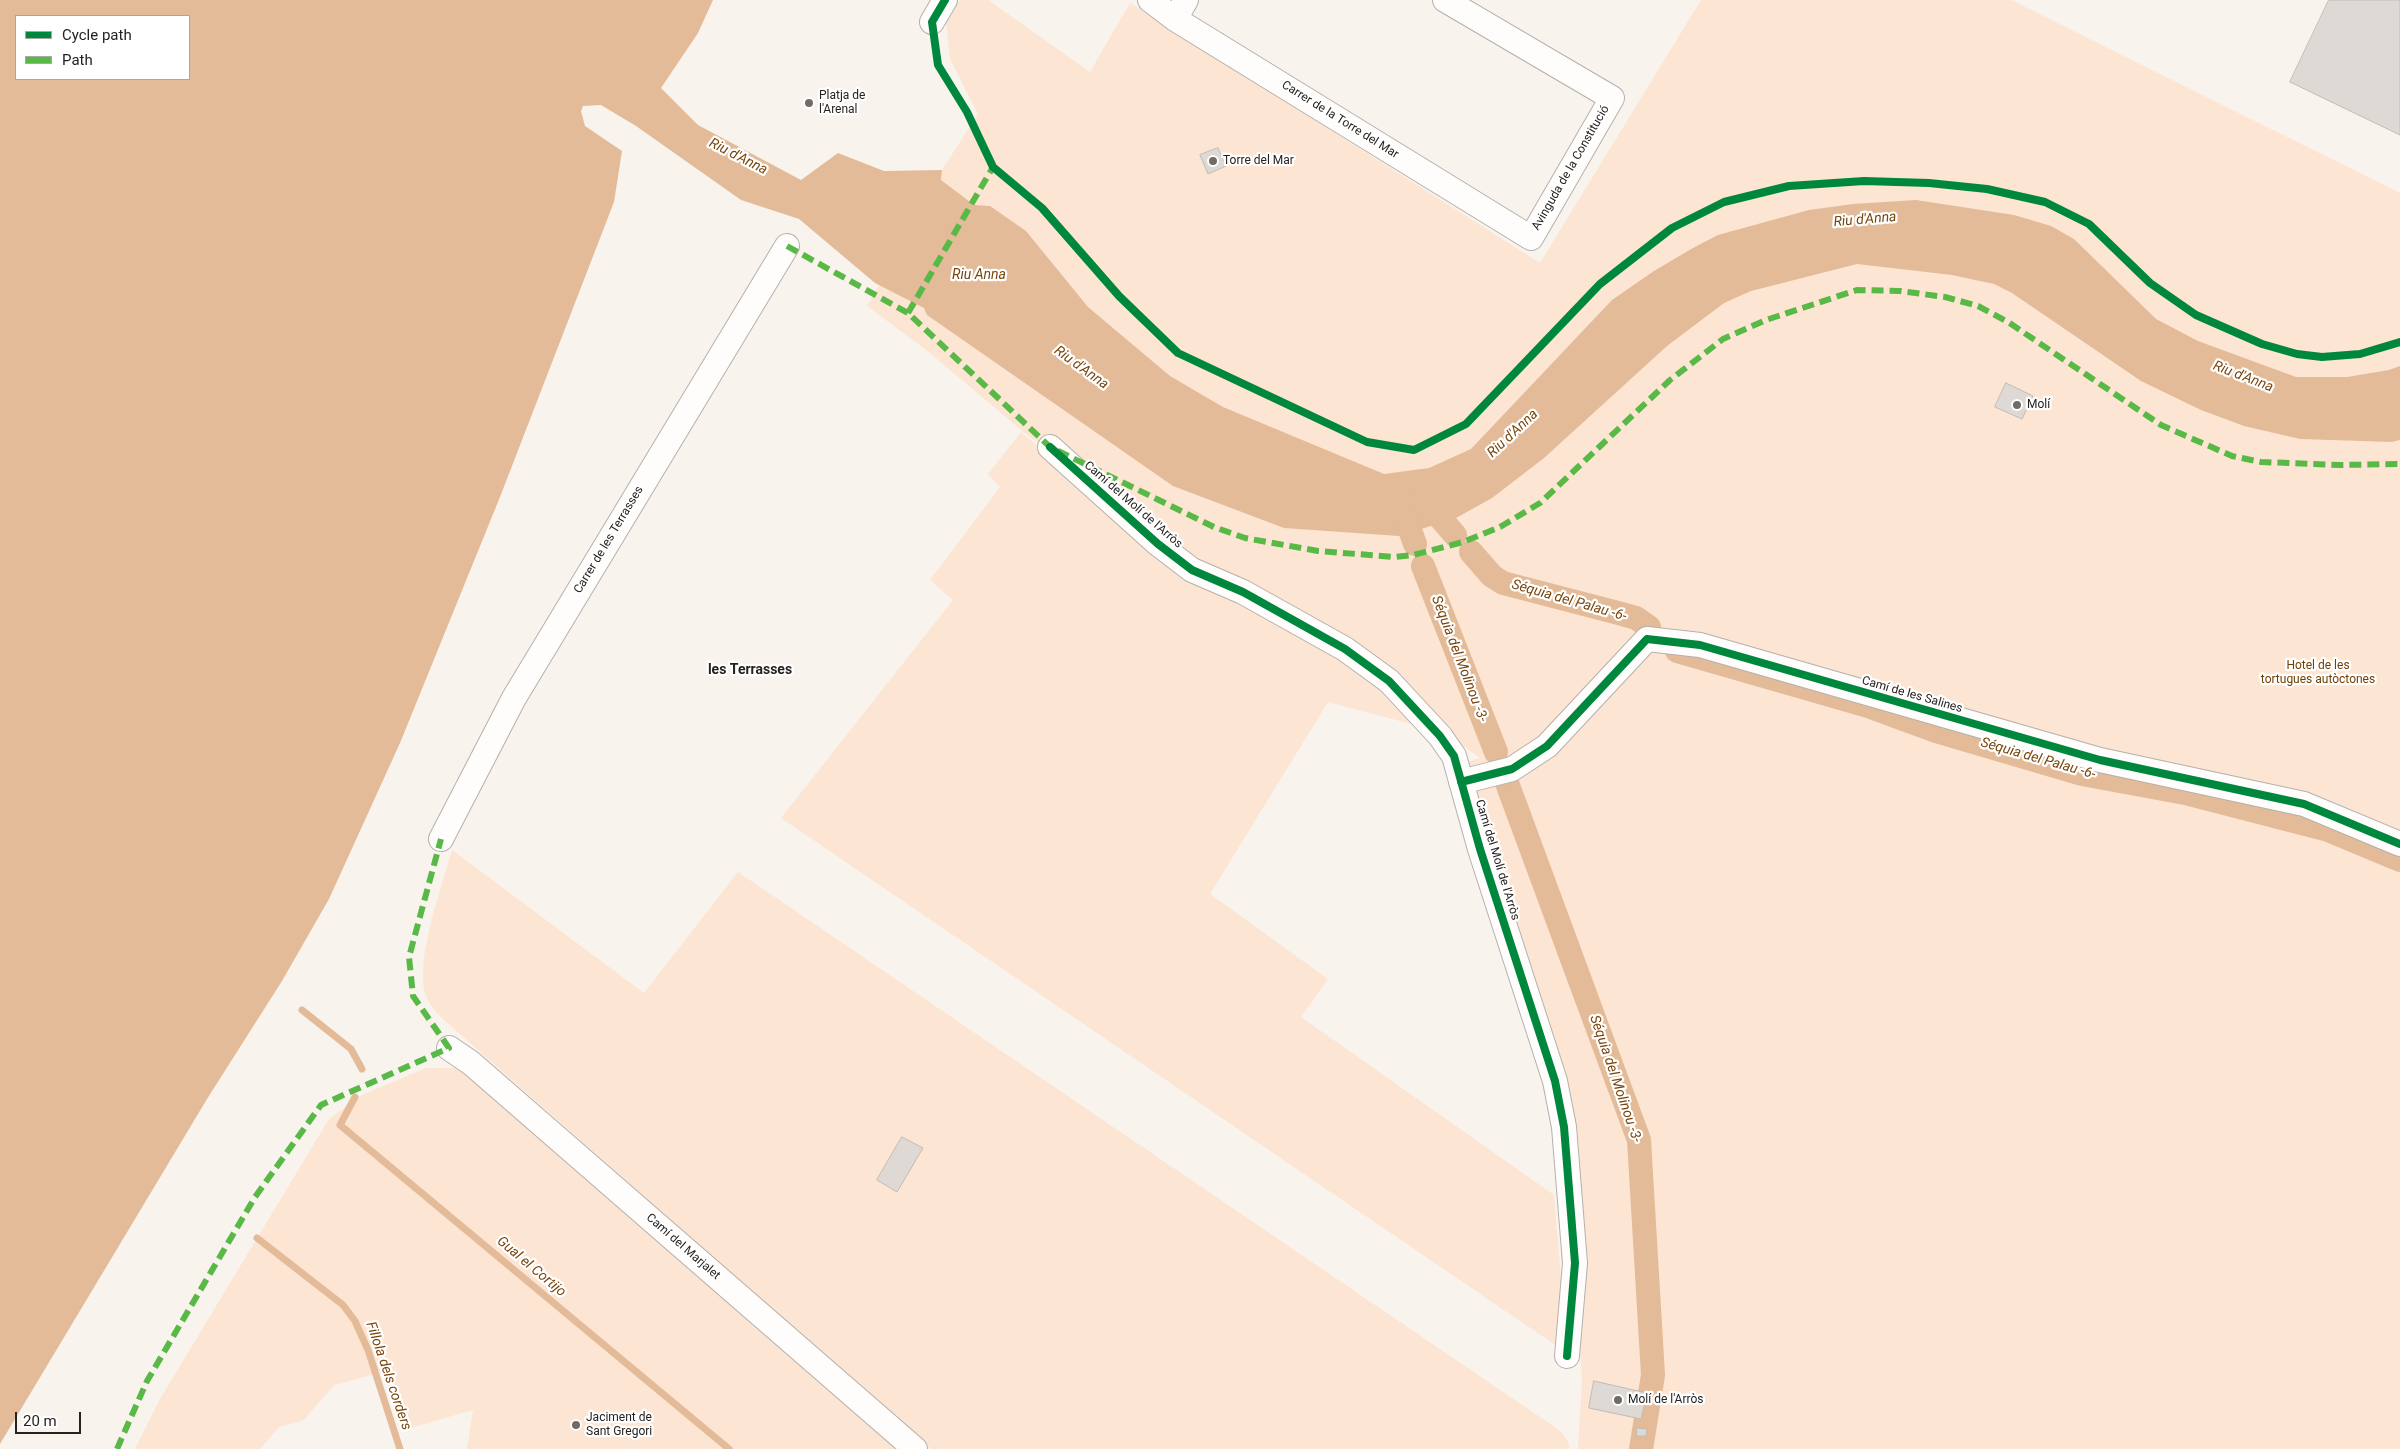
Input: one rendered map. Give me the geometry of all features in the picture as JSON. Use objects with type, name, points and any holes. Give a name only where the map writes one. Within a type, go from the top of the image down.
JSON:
[{"type":"street","points":[[932,22],[945,0]]},
{"type":"street","name":"Carrer de la Torre del Mar","points":[[1150,0],[1180,9],[1531,238]]},
{"type":"street","name":"Avinguda de la Constitució","points":[[1445,0],[1612,98],[1531,238]]},
{"type":"street","name":"Carrer de les Terrasses","points":[[441,840],[514,698],[787,246]]},
{"type":"street","name":"Camí del Molí de l'Arròs","points":[[1050,447],[1158,544],[1192,570],[1243,592],[1345,649],[1389,681],[1440,736],[1454,756],[1480,849],[1555,1080],[1564,1127],[1574,1263],[1567,1356]]},
{"type":"street","name":"Camí de les Salines","points":[[1461,782],[1512,769],[1547,746],[1648,639],[1700,645],[2100,760],[2304,804],[2400,844]]},
{"type":"street","name":"Camí del Marjalet","points":[[449,1048],[471,1063],[915,1449]]},
{"type":"green space","name":"Hotel de les tortugues autòctones","points":[[960,0],[988,0],[1090,72],[1130,3],[1540,263],[1701,0],[2011,0],[2400,193],[2400,1449],[1578,1449],[1582,1382],[1566,1128],[1461,764],[1480,758],[1213,567],[1171,544],[1099,483],[1027,435],[930,353],[867,306],[941,180],[942,170],[978,114],[950,59],[946,22]]},
{"type":"green space","points":[[1021,432],[1084,486],[1172,567],[1344,652],[1419,726],[1328,702],[1210,894],[1328,979],[1301,1017],[1554,1195],[1567,1353],[781,818],[953,600],[930,580],[1000,487],[988,474]]},
{"type":"green space","points":[[452,850],[644,993],[738,872],[1562,1432],[1569,1444],[1569,1449],[931,1449],[453,1028],[434,1009],[428,1001],[423,982],[426,945]]},
{"type":"green space","points":[[426,1068],[456,1068],[500,1100],[896,1449],[467,1449],[473,1410],[403,1430],[383,1372],[334,1385],[304,1420],[279,1427],[260,1449],[135,1449],[160,1399],[329,1119],[362,1095]]},
{"type":"water","points":[[0,0],[713,0],[698,33],[661,88],[698,125],[801,180],[838,153],[884,171],[942,170],[941,180],[974,205],[990,206],[1026,231],[1088,307],[1170,376],[1223,407],[1384,474],[1429,468],[1471,449],[1612,300],[1654,271],[1693,248],[1718,235],[1809,210],[1853,204],[1916,200],[2014,215],[2051,226],[2074,239],[2156,319],[2198,341],[2296,377],[2347,377],[2389,370],[2400,366],[2400,440],[2392,442],[2300,439],[2244,426],[2201,410],[2141,381],[2012,293],[1994,284],[1952,275],[1857,264],[1751,291],[1724,303],[1667,346],[1544,458],[1492,498],[1456,518],[1399,536],[1284,528],[1173,486],[927,315],[924,308],[875,283],[799,219],[741,200],[636,126],[601,105],[583,106],[581,111],[585,126],[622,151],[614,202],[500,497],[400,743],[329,899],[282,981],[207,1099],[0,1444]]},
{"type":"building","points":[[2329,0],[2400,0],[2400,135],[2290,82]]},
{"type":"building","name":"Torre del Mar","points":[[1218,148],[1226,166],[1208,174],[1200,155]]},
{"type":"building","name":"Molí","points":[[2006,383],[2033,396],[2022,419],[1995,407]]},
{"type":"building","points":[[902,1137],[923,1148],[897,1192],[877,1180]]},
{"type":"building","name":"Molí de l'Arròs","points":[[1594,1381],[1647,1393],[1641,1419],[1589,1408]]},
{"type":"building","points":[[1637,1428],[1647,1429],[1646,1436],[1637,1436]]},
{"type":"waterway","name":"Séquia del Palau -6-","points":[[1423,498],[1455,535]]},
{"type":"waterway","name":"Séquia del Molinou -3-","points":[[1401,505],[1415,544]]},
{"type":"waterway","name":"Séquia del Palau -6-","points":[[1471,552],[1492,576],[1503,583],[1636,618],[1649,627]]},
{"type":"waterway","name":"Séquia del Molinou -3-","points":[[1423,566],[1496,752]]},
{"type":"waterway","name":"Séquia del Palau -6-","points":[[1677,651],[1868,706],[1936,731],[2082,774],[2185,793],[2328,830],[2400,860]]},
{"type":"waterway","name":"Séquia del Molinou -3-","points":[[1507,783],[1639,1140],[1653,1375],[1641,1449]]},
{"type":"waterway","points":[[302,1010],[351,1049],[362,1069]]},
{"type":"waterway","name":"Gual el Cortijo","points":[[355,1097],[340,1125],[729,1449]]},
{"type":"waterway","name":"Fillola dels corders","points":[[257,1238],[343,1305],[355,1321],[368,1350],[400,1449]]},
{"type":"marked path","points":[[908,313],[993,167]]},
{"type":"marked path","points":[[787,246],[908,313],[1050,447],[1214,527],[1245,538],[1318,551],[1395,557],[1413,555],[1463,542],[1500,527],[1540,503],[1670,380],[1723,339],[1766,320],[1857,290],[1900,291],[1945,297],[1978,306],[2008,322],[2161,425],[2232,456],[2261,462],[2341,465],[2400,464]]},
{"type":"marked path","points":[[117,1449],[147,1381],[255,1197],[321,1105],[449,1048],[413,996],[409,957],[441,839]]},
{"type":"cycle path","points":[[945,0],[932,22],[938,65],[967,112],[993,167],[1042,208],[1119,296],[1178,353],[1367,442],[1414,450],[1466,424],[1600,284],[1672,228],[1724,202],[1789,186],[1864,181],[1929,183],[1987,189],[2045,202],[2089,224],[2150,283],[2196,315],[2262,344],[2297,354],[2322,357],[2360,354],[2400,342]]},
{"type":"cycle path","points":[[1050,447],[1158,544],[1192,570],[1243,592],[1345,649],[1389,681],[1440,736],[1454,756],[1480,849],[1555,1081],[1564,1127],[1575,1263],[1567,1356]]},
{"type":"cycle path","points":[[1461,782],[1512,769],[1547,746],[1647,639],[1700,645],[2100,760],[2304,804],[2400,844]]},
{"type":"place","name":"Platja de l'Arenal","points":[[809,103]]},
{"type":"place","name":"Torre del Mar","points":[[1213,161]]},
{"type":"place","name":"Molí","points":[[2017,405]]},
{"type":"place","name":"Molí de l'Arròs","points":[[1618,1400]]},
{"type":"place","name":"Jaciment de Sant Gregori","points":[[576,1425]]},
{"type":"district","name":"les Terrasses","points":[[750,670]]},
{"type":"water label","name":"Riu d'Anna","points":[[738,157]]},
{"type":"water label","name":"Riu d'Anna","points":[[1865,220]]},
{"type":"water label","name":"Riu Anna","points":[[979,275]]},
{"type":"water label","name":"Riu d'Anna","points":[[1081,368]]},
{"type":"water label","name":"Riu d'Anna","points":[[2243,377]]},
{"type":"water label","name":"Riu d'Anna","points":[[1513,434]]}]
